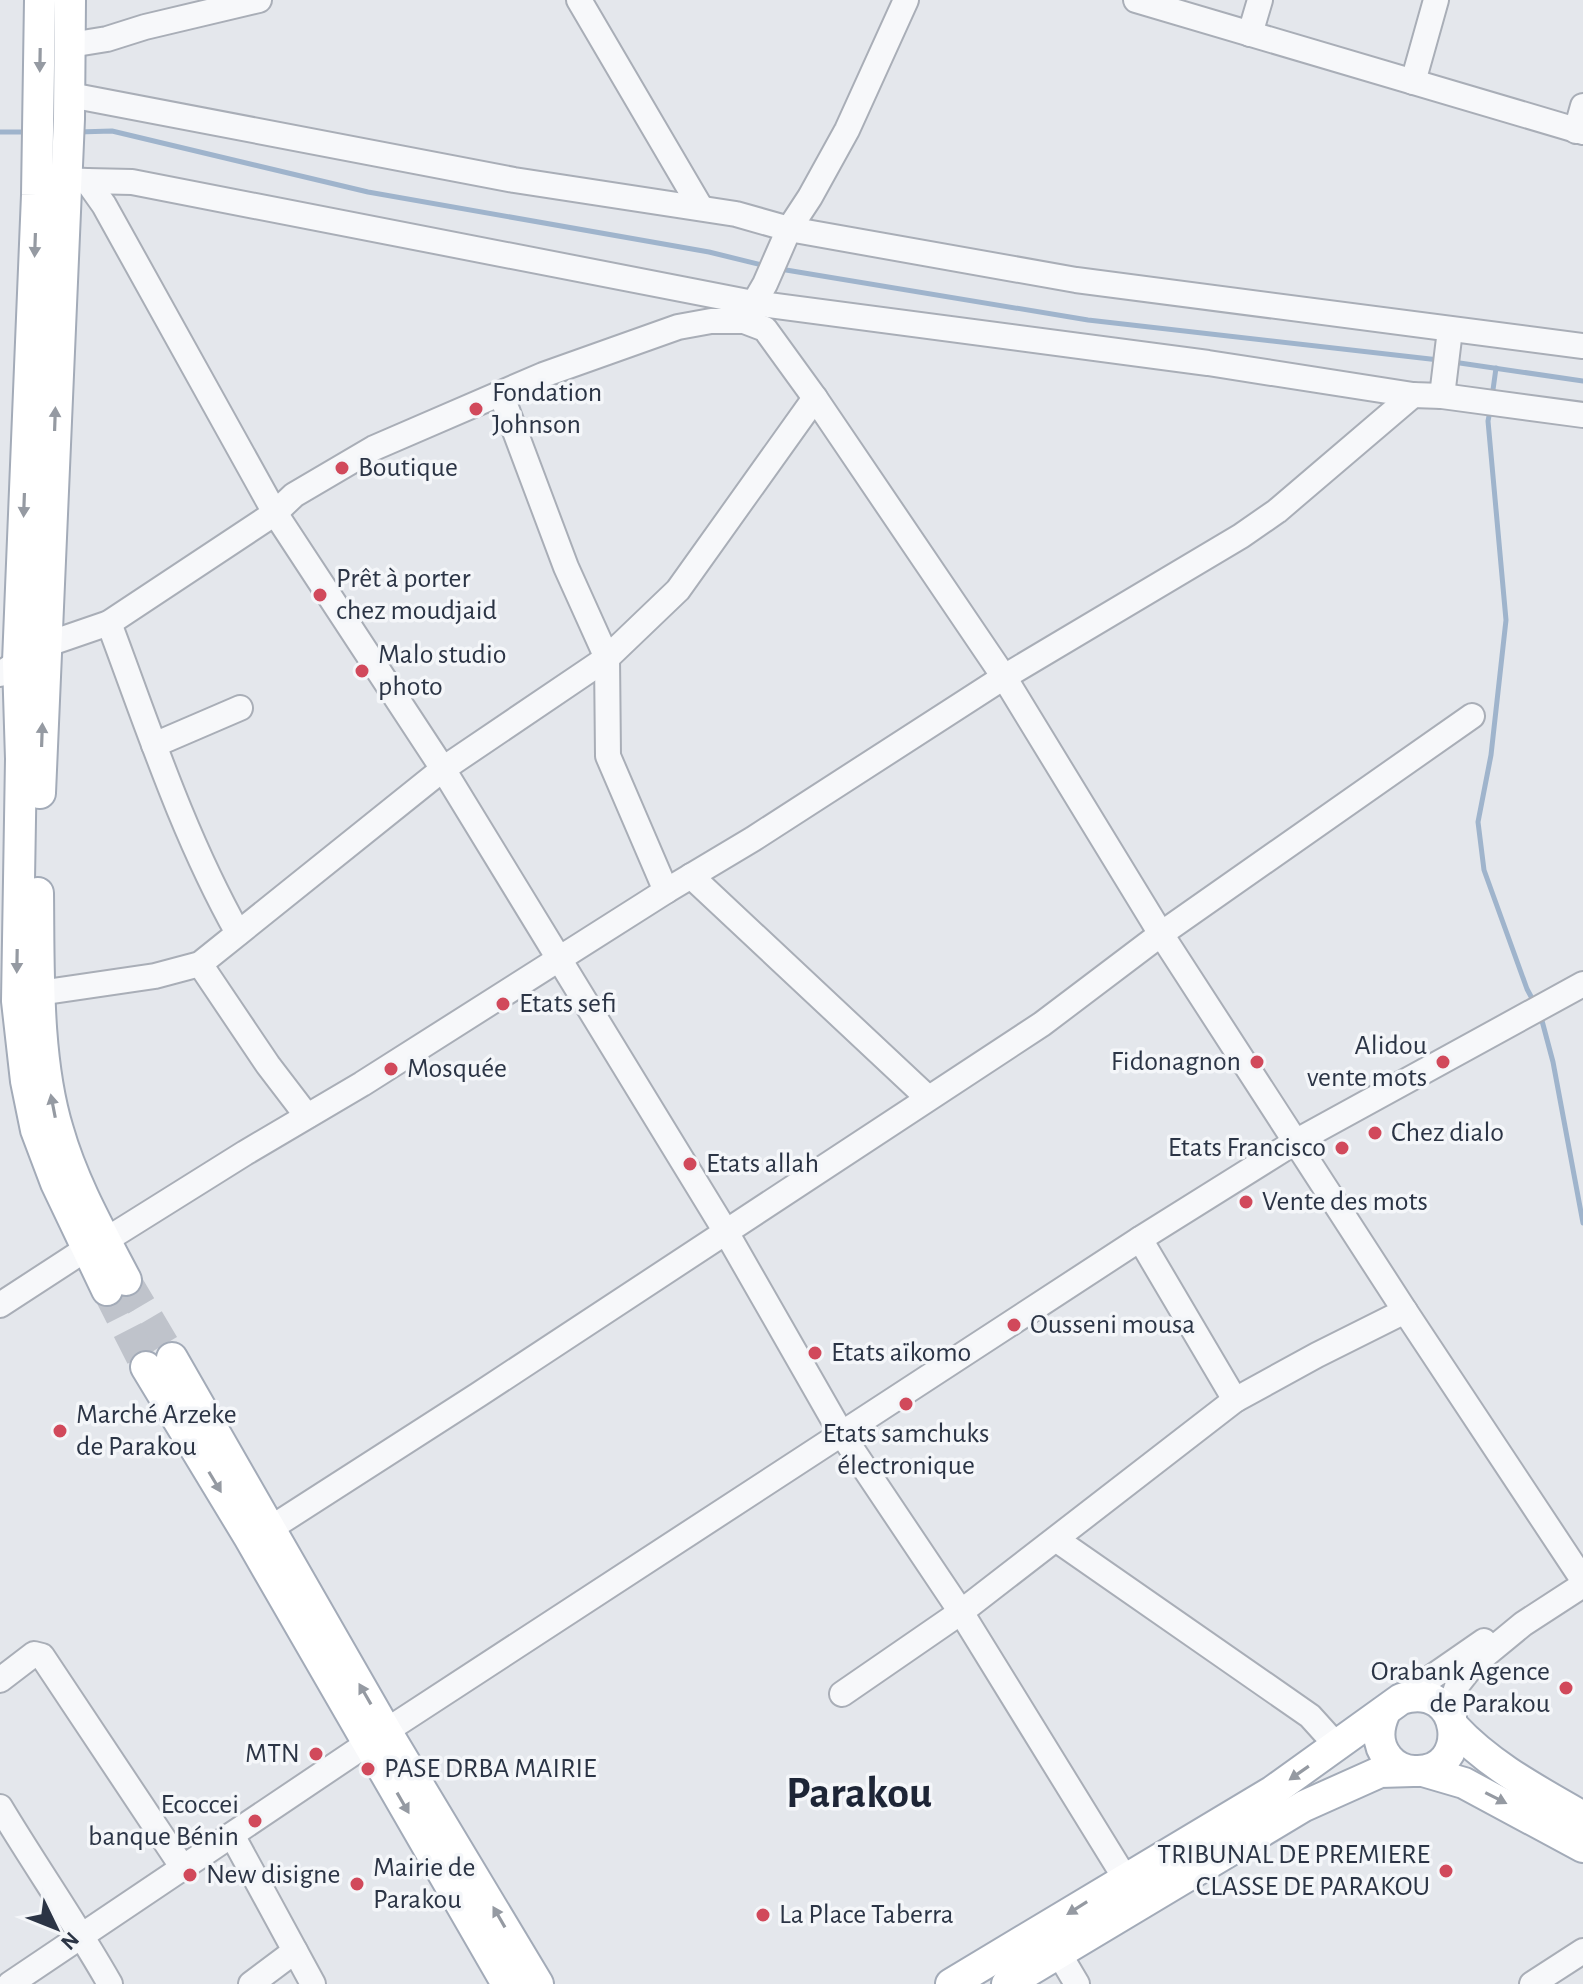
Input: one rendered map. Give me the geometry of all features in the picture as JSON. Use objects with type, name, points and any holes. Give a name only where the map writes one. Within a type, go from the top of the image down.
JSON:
[{"type":"main road","points":[[40,0],[38,121],[64,174],[9,668],[21,759],[19,1000],[48,1082],[57,1128],[96,1244],[117,1285]]},
{"type":"main road","points":[[19,1000],[38,840],[69,107],[70,0]]},
{"type":"main road","points":[[507,1984],[377,1737],[271,1528],[159,1362],[249,1537],[377,1737],[538,1984]]},
{"type":"main road","points":[[951,1984],[1273,1791],[1410,1696],[1430,1698],[1446,1709],[1454,1727],[1490,1759],[1583,1817]]},
{"type":"main road","points":[[1389,1708],[1379,1731],[1382,1750],[1395,1765],[1464,1783],[1583,1847]]},
{"type":"main road","points":[[1007,1984],[1304,1806],[1380,1772],[1433,1768],[1448,1755],[1454,1727]]},
{"type":"street","points":[[70,45],[107,39],[259,0]]},
{"type":"street","points":[[579,0],[701,208]]},
{"type":"street","points":[[906,0],[847,130],[789,229],[754,303],[758,325],[771,335],[1004,677],[1161,934],[1583,1582],[1523,1624],[1472,1666],[1458,1684],[1454,1695],[1454,1727]]},
{"type":"street","points":[[1136,0],[1580,132],[1583,106]]},
{"type":"street","points":[[1250,34],[1260,0]]},
{"type":"street","points":[[1413,82],[1436,0]]},
{"type":"street","points":[[69,107],[701,208],[789,229],[1076,280],[1449,340],[1583,346]]},
{"type":"street","points":[[64,174],[132,182],[754,303],[1193,360],[1413,395],[1442,387],[1491,404],[1583,415]]},
{"type":"street","points":[[64,174],[126,242],[275,513],[443,769],[726,1232],[841,1433],[961,1612],[1125,1878]]},
{"type":"street","points":[[9,668],[45,645],[109,623],[275,513],[283,503],[306,487],[374,448],[543,375],[678,327],[711,321],[754,303]]},
{"type":"street","points":[[1442,387],[1449,340]]},
{"type":"street","points":[[501,394],[566,567],[607,658],[608,756],[666,891]]},
{"type":"street","points":[[0,1305],[560,960],[1004,677],[1265,521],[1413,395]]},
{"type":"street","points":[[19,1000],[155,976],[200,964],[443,769],[607,658],[678,590],[815,398]]},
{"type":"street","points":[[109,623],[154,745],[209,879],[238,933]]},
{"type":"street","points":[[154,745],[240,708]]},
{"type":"street","points":[[271,1528],[1042,1024],[1161,934],[1472,716]]},
{"type":"street","points":[[691,876],[928,1098]]},
{"type":"street","points":[[200,964],[268,1065],[307,1116]]},
{"type":"street","points":[[10,1984],[377,1737],[1140,1239],[1295,1142],[1583,984]]},
{"type":"street","points":[[1140,1239],[1235,1400]]},
{"type":"street","points":[[842,1694],[961,1612],[1235,1400],[1405,1311]]},
{"type":"street","points":[[1057,1540],[1310,1716],[1338,1747]]},
{"type":"street","points":[[1389,1708],[1488,1638],[1523,1624]]},
{"type":"street","points":[[0,1680],[34,1654],[42,1656],[183,1868]]},
{"type":"street","points":[[0,1807],[35,1866],[83,1935],[110,1984]]},
{"type":"street","points":[[232,1835],[313,1984]]},
{"type":"street","points":[[251,1984],[295,1951]]},
{"type":"street","points":[[1532,1984],[1583,1951]]},
{"type":"street","points":[[1058,1952],[1077,1984]]},
{"type":"waterway","points":[[78,132],[112,131],[368,192],[709,252],[766,266]]},
{"type":"waterway","points":[[0,132],[28,132]]},
{"type":"waterway","points":[[780,269],[1088,320],[1439,360]]},
{"type":"waterway","points":[[1453,362],[1583,381]]},
{"type":"waterway","points":[[1492,397],[1496,368]]},
{"type":"waterway","points":[[1490,411],[1488,421],[1506,620],[1491,755],[1478,822],[1484,870],[1535,1004]]},
{"type":"waterway","points":[[1541,1017],[1553,1062],[1583,1223]]},
{"type":"tunnel","points":[[126,1280],[172,1358]]},
{"type":"tunnel","points":[[107,1290],[146,1367]]},
{"type":"place","name":"Fondation Johnson","points":[[476,409]]},
{"type":"place","name":"Boutique","points":[[342,468]]},
{"type":"place","name":"Prêt à porter chez moudjaid","points":[[320,595]]},
{"type":"place","name":"Malo studio photo","points":[[362,671]]},
{"type":"place","name":"Etats sefi","points":[[503,1004]]},
{"type":"place","name":"Fidonagnon","points":[[1257,1062]]},
{"type":"place","name":"Alidou vente mots","points":[[1443,1062]]},
{"type":"place","name":"Mosquée","points":[[391,1069]]},
{"type":"place","name":"Chez dialo","points":[[1375,1133]]},
{"type":"place","name":"Etats Francisco","points":[[1342,1148]]},
{"type":"place","name":"Etats allah","points":[[690,1164]]},
{"type":"place","name":"Vente des mots","points":[[1246,1202]]},
{"type":"place","name":"Ousseni mousa","points":[[1014,1325]]},
{"type":"place","name":"Etats aïkomo","points":[[815,1353]]},
{"type":"place","name":"Etats samchuks électronique","points":[[906,1404]]},
{"type":"place","name":"Marché Arzeke de Parakou","points":[[60,1431]]},
{"type":"place","name":"Orabank Agence de Parakou","points":[[1566,1688]]},
{"type":"place","name":"MTN","points":[[316,1754]]},
{"type":"place","name":"PASE DRBA MAIRIE","points":[[368,1769]]},
{"type":"place","name":"Ecoccei banque Bénin","points":[[255,1821]]},
{"type":"place","name":"TRIBUNAL DE PREMIERE CLASSE DE PARAKOU","points":[[1446,1871]]},
{"type":"place","name":"New disigne","points":[[190,1875]]},
{"type":"place","name":"Mairie de Parakou","points":[[357,1884]]},
{"type":"place","name":"La Place Taberra","points":[[763,1915]]},
{"type":"district","name":"Parakou","points":[[859,1794]]}]
